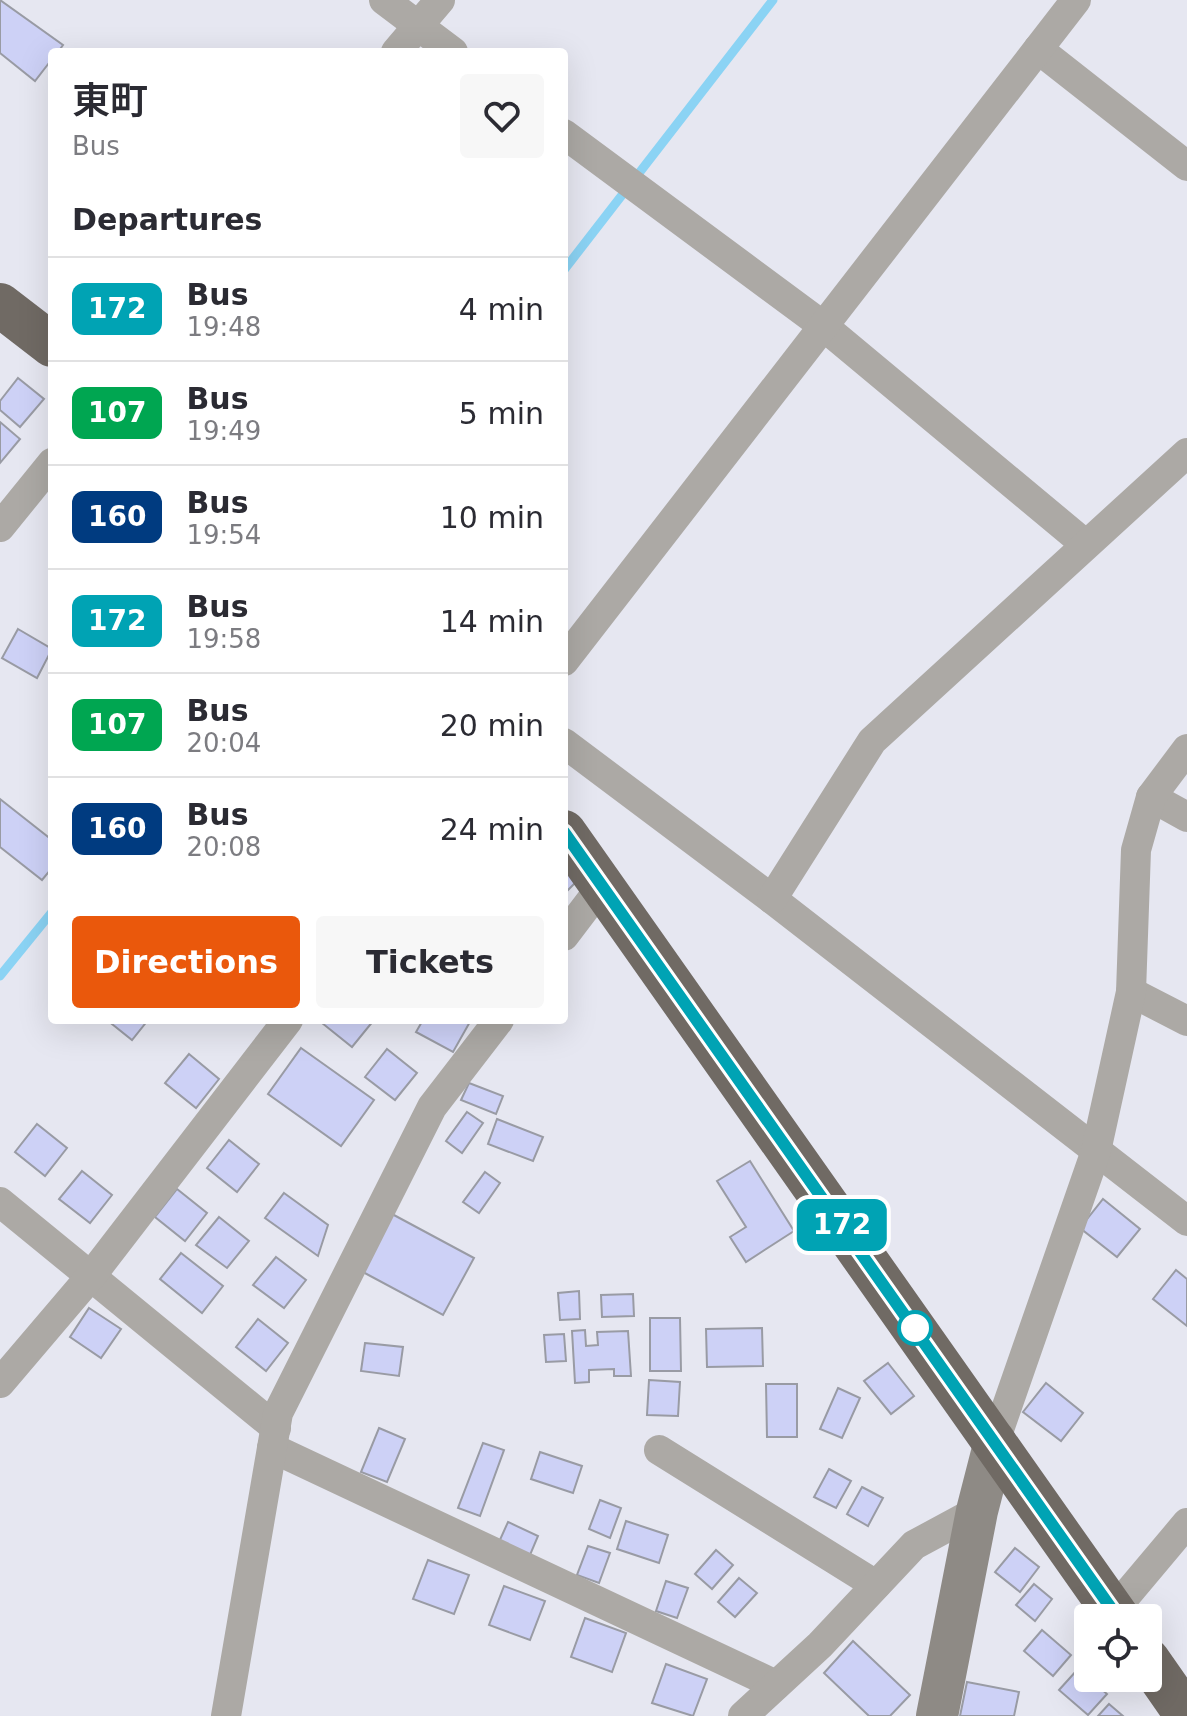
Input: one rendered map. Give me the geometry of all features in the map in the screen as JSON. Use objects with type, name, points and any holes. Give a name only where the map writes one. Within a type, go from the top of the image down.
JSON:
[{"type":"highway","points":[[0,305],[48,342]]},
{"type":"highway","points":[[568,838],[1109,1604]]},
{"type":"highway","points":[[1162,1680],[1187,1716]]},
{"type":"main road","points":[[937,1716],[977,1511],[995,1441]]},
{"type":"street","points":[[384,0],[448,48]]},
{"type":"street","points":[[399,48],[440,0]]},
{"type":"street","points":[[568,656],[1076,0]]},
{"type":"street","points":[[1038,49],[1187,166]]},
{"type":"street","points":[[568,137],[822,325],[1085,544]]},
{"type":"street","points":[[772,899],[872,741],[1187,453]]},
{"type":"street","points":[[0,527],[48,468]]},
{"type":"street","points":[[568,746],[772,899],[1187,1221]]},
{"type":"street","points":[[995,1441],[1096,1151],[1131,992],[1136,850],[1151,797],[1187,749]]},
{"type":"street","points":[[1151,797],[1187,817]]},
{"type":"street","points":[[568,931],[602,886]]},
{"type":"street","points":[[1131,992],[1187,1021]]},
{"type":"street","points":[[0,1383],[91,1276],[285,1024]]},
{"type":"street","points":[[226,1716],[278,1413],[432,1107],[496,1024]]},
{"type":"street","points":[[0,1202],[91,1276],[274,1438],[776,1685]]},
{"type":"street","points":[[659,1450],[876,1585]]},
{"type":"street","points":[[743,1716],[914,1545],[977,1511]]},
{"type":"street","points":[[1124,1604],[1187,1523]]},
{"type":"building","points":[[0,0],[63,45],[61,48],[48,48],[48,64],[35,81],[0,53]]},
{"type":"building","points":[[18,378],[44,399],[20,427],[0,410],[0,401]]},
{"type":"building","points":[[0,422],[20,439],[0,463]]},
{"type":"building","points":[[18,629],[48,647],[48,657],[37,678],[2,658]]},
{"type":"building","points":[[0,799],[48,837],[48,873],[42,880],[0,847]]},
{"type":"building","points":[[568,873],[577,881],[568,890]]},
{"type":"building","points":[[112,1024],[145,1024],[132,1040]]},
{"type":"building","points":[[323,1024],[371,1024],[352,1047]]},
{"type":"building","points":[[421,1024],[469,1024],[453,1052],[416,1032]]},
{"type":"building","points":[[301,1048],[374,1100],[341,1146],[268,1094]]},
{"type":"building","points":[[387,1049],[417,1073],[395,1100],[365,1077]]},
{"type":"building","points":[[189,1054],[219,1079],[196,1108],[165,1083]]},
{"type":"building","points":[[469,1083],[503,1096],[496,1114],[461,1100]]},
{"type":"building","points":[[467,1112],[483,1123],[462,1153],[446,1141]]},
{"type":"building","points":[[497,1119],[543,1137],[533,1161],[488,1144]]},
{"type":"building","points":[[37,1124],[67,1148],[45,1176],[15,1152]]},
{"type":"building","points":[[229,1140],[259,1164],[237,1192],[207,1168]]},
{"type":"building","points":[[750,1161],[794,1231],[746,1262],[730,1237],[746,1227],[717,1181]]},
{"type":"building","points":[[82,1171],[112,1195],[90,1223],[59,1199]]},
{"type":"building","points":[[485,1172],[500,1183],[479,1213],[463,1202]]},
{"type":"building","points":[[177,1189],[207,1213],[185,1241],[155,1217]]},
{"type":"building","points":[[284,1193],[328,1225],[318,1256],[265,1218]]},
{"type":"building","points":[[1103,1199],[1140,1229],[1117,1257],[1080,1228]]},
{"type":"building","points":[[392,1214],[474,1258],[443,1315],[361,1271]]},
{"type":"building","points":[[219,1217],[249,1241],[227,1268],[196,1245]]},
{"type":"building","points":[[181,1253],[223,1286],[202,1313],[160,1279]]},
{"type":"building","points":[[276,1257],[306,1280],[284,1308],[253,1285]]},
{"type":"building","points":[[1176,1270],[1187,1279],[1187,1326],[1153,1299]]},
{"type":"building","points":[[579,1291],[580,1319],[560,1320],[558,1293]]},
{"type":"building","points":[[633,1294],[634,1316],[602,1317],[601,1295]]},
{"type":"building","points":[[89,1308],[121,1329],[101,1358],[70,1337]]},
{"type":"building","points":[[650,1318],[680,1318],[681,1371],[650,1371]]},
{"type":"building","points":[[258,1319],[288,1343],[266,1371],[236,1347]]},
{"type":"building","points":[[762,1328],[763,1366],[707,1367],[706,1329]]},
{"type":"building","points":[[585,1330],[586,1346],[598,1345],[597,1332],[628,1331],[631,1376],[614,1376],[614,1369],[589,1370],[589,1382],[575,1383],[572,1331]]},
{"type":"building","points":[[564,1334],[566,1361],[546,1362],[544,1335]]},
{"type":"building","points":[[365,1343],[403,1347],[399,1376],[361,1371]]},
{"type":"building","points":[[888,1363],[914,1396],[891,1414],[864,1381]]},
{"type":"building","points":[[649,1380],[680,1382],[678,1416],[647,1415]]},
{"type":"building","points":[[1046,1383],[1083,1413],[1061,1441],[1023,1412]]},
{"type":"building","points":[[766,1384],[797,1384],[797,1437],[767,1437]]},
{"type":"building","points":[[838,1388],[860,1398],[842,1438],[820,1429]]},
{"type":"building","points":[[379,1428],[405,1439],[387,1482],[361,1472]]},
{"type":"building","points":[[483,1443],[504,1450],[480,1516],[458,1508]]},
{"type":"building","points":[[540,1452],[582,1466],[573,1493],[531,1479]]},
{"type":"building","points":[[829,1469],[851,1481],[836,1508],[814,1497]]},
{"type":"building","points":[[862,1487],[883,1498],[868,1526],[847,1514]]},
{"type":"building","points":[[600,1500],[621,1508],[610,1538],[589,1529]]},
{"type":"building","points":[[626,1521],[668,1535],[659,1563],[617,1549]]},
{"type":"building","points":[[508,1522],[538,1536],[530,1555],[499,1542]]},
{"type":"building","points":[[588,1546],[610,1553],[599,1583],[577,1575]]},
{"type":"building","points":[[1015,1548],[1039,1567],[1020,1592],[995,1572]]},
{"type":"building","points":[[716,1550],[733,1565],[712,1589],[695,1574]]},
{"type":"building","points":[[428,1560],[469,1575],[454,1614],[413,1599]]},
{"type":"building","points":[[739,1578],[757,1593],[735,1617],[718,1602]]},
{"type":"building","points":[[666,1581],[688,1588],[677,1618],[656,1611]]},
{"type":"building","points":[[1034,1584],[1052,1599],[1035,1621],[1016,1605]]},
{"type":"building","points":[[504,1586],[545,1601],[530,1640],[489,1625]]},
{"type":"building","points":[[585,1618],[626,1633],[612,1672],[571,1657]]},
{"type":"building","points":[[1042,1630],[1071,1655],[1053,1676],[1024,1651]]},
{"type":"building","points":[[853,1641],[910,1695],[890,1716],[869,1716],[824,1673]]},
{"type":"building","points":[[666,1664],[707,1679],[693,1716],[652,1703]]},
{"type":"building","points":[[1074,1673],[1074,1692],[1107,1694],[1088,1715],[1059,1690]]},
{"type":"building","points":[[967,1682],[1019,1692],[1014,1716],[960,1716]]},
{"type":"building","points":[[1109,1704],[1123,1716],[1098,1716]]},
{"type":"waterway","points":[[568,265],[773,0]]},
{"type":"waterway","points":[[0,976],[48,917]]},
{"type":"bus line","name":"172","points":[[568,838],[1108,1604]]}]
